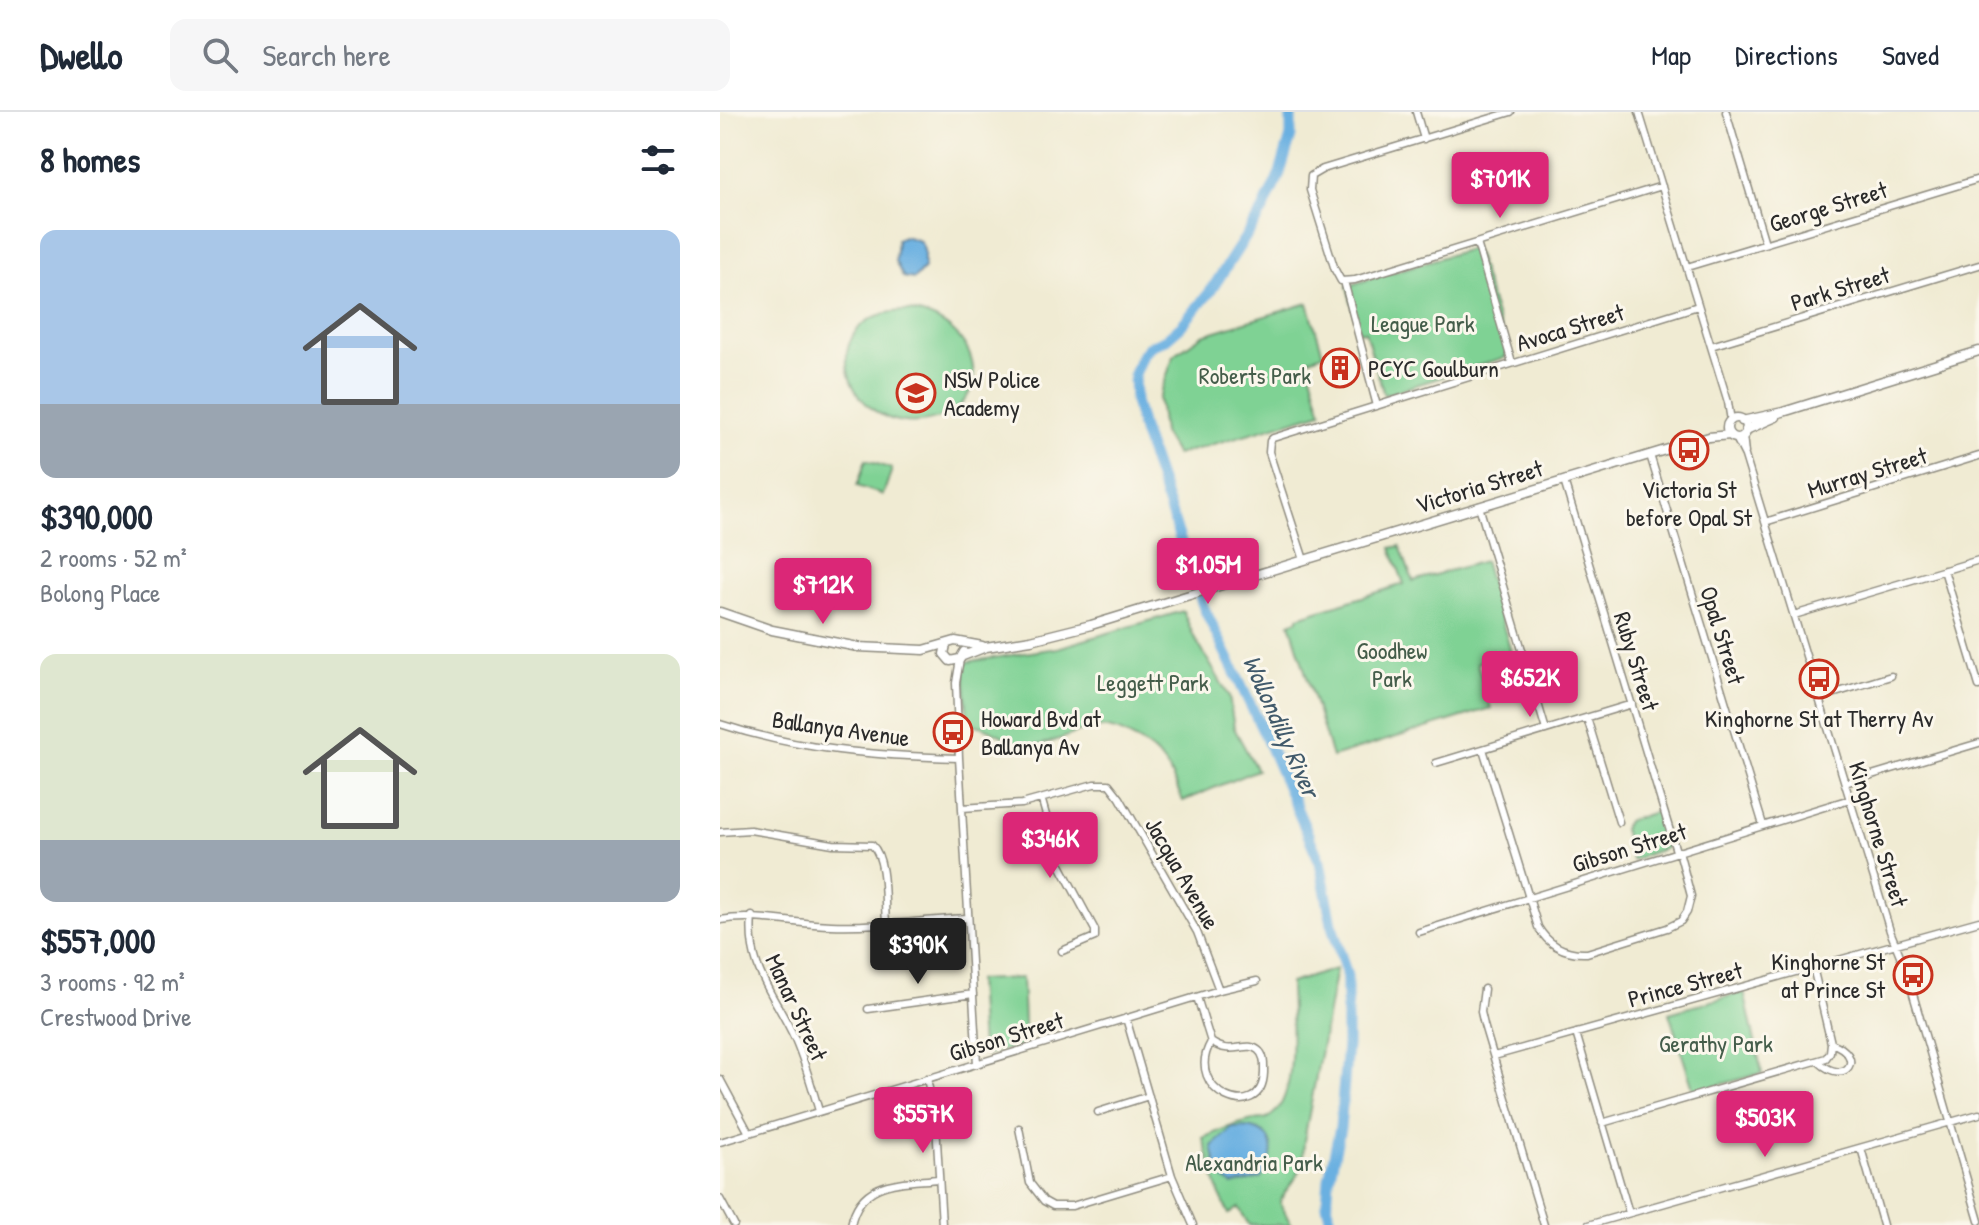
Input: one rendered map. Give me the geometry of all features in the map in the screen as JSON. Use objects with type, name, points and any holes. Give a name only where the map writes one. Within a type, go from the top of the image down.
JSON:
[{"type":"main road","name":"Victoria Street","points":[[986,647],[1076,629],[1709,437],[1979,351]]},
{"type":"main road","points":[[720,612],[772,630],[829,643],[890,651],[924,650],[955,641],[986,647]]},
{"type":"main road","points":[[961,644],[961,658]]},
{"type":"main road","points":[[946,645],[946,658]]},
{"type":"main road","points":[[924,650],[953,661],[986,647]]},
{"type":"street","points":[[1416,112],[1424,139]]},
{"type":"street","points":[[1377,406],[1342,281],[1335,270],[1310,190],[1311,176],[1323,169],[1511,112]]},
{"type":"street","name":"Kinghorne Street","points":[[1639,112],[1895,944],[1906,970],[1979,1221]]},
{"type":"street","points":[[1726,112],[1765,243]]},
{"type":"street","name":"George Street","points":[[1687,267],[1979,179]]},
{"type":"street","points":[[1342,281],[1355,280],[1662,186]]},
{"type":"street","points":[[1477,243],[1512,363]]},
{"type":"street","name":"Park Street","points":[[1711,346],[1979,265]]},
{"type":"street","name":"Avoca Street","points":[[1304,560],[1273,463],[1270,441],[1698,306]]},
{"type":"street","name":"Opal Street","points":[[1650,455],[1763,825]]},
{"type":"street","name":"Murray Street","points":[[1765,522],[1979,456]]},
{"type":"street","name":"Ruby Street","points":[[1528,897],[1541,932],[1553,945],[1569,952],[1587,953],[1681,921],[1690,901],[1691,890],[1564,481]]},
{"type":"street","points":[[1479,506],[1546,730]]},
{"type":"street","points":[[1794,615],[1979,560]]},
{"type":"street","points":[[1944,570],[1979,686]]},
{"type":"street","points":[[946,658],[956,683]]},
{"type":"street","points":[[961,658],[956,683],[977,1064]]},
{"type":"street","points":[[1819,698],[1891,676]]},
{"type":"street","points":[[1436,763],[1632,704]]},
{"type":"street","points":[[1587,718],[1619,822]]},
{"type":"street","name":"Ballanya Avenue","points":[[720,724],[787,742],[838,751],[959,758]]},
{"type":"street","points":[[1845,783],[1979,743]]},
{"type":"street","points":[[1483,749],[1528,897]]},
{"type":"street","name":"Jacqua Avenue","points":[[962,808],[1042,801],[1102,782],[1115,790],[1197,932],[1219,990]]},
{"type":"street","name":"Gibson Street","points":[[1419,932],[1850,799]]},
{"type":"street","points":[[1042,801],[1060,865],[1095,930],[1095,937],[1089,941],[1062,951]]},
{"type":"street","points":[[720,832],[768,832],[833,844],[872,845],[880,855],[886,922]]},
{"type":"street","points":[[720,920],[752,916],[816,925],[968,918]]},
{"type":"street","name":"Manar Street","points":[[752,916],[750,937],[754,961],[794,1037],[819,1111]]},
{"type":"street","name":"Prince Street","points":[[1494,1056],[1979,921]]},
{"type":"street","points":[[1602,1123],[1819,1062],[1829,1055],[1831,1043],[1813,967]]},
{"type":"street","name":"Gibson Street","points":[[720,1142],[1257,981]]},
{"type":"street","points":[[1484,989],[1481,1012],[1544,1225]]},
{"type":"street","points":[[868,1009],[973,994]]},
{"type":"street","points":[[1197,997],[1211,1042],[1224,1050],[1251,1046],[1260,1051],[1264,1059],[1264,1079],[1256,1094],[1246,1099],[1233,1099],[1214,1088],[1204,1065],[1204,1056],[1211,1042]]},
{"type":"street","points":[[1126,1018],[1172,1176],[1193,1225]]},
{"type":"street","points":[[1576,1033],[1629,1213]]},
{"type":"street","points":[[1819,1062],[1836,1073],[1848,1068],[1851,1061],[1847,1051],[1831,1043]]},
{"type":"street","points":[[927,1078],[936,1124],[942,1225]]},
{"type":"street","points":[[720,1079],[749,1133]]},
{"type":"street","points":[[1098,1112],[1149,1096]]},
{"type":"street","points":[[1588,1225],[1979,1114]]},
{"type":"street","points":[[1019,1128],[1030,1183],[1044,1201],[1053,1206],[1072,1206],[1172,1176]]},
{"type":"street","points":[[1861,1148],[1883,1225]]},
{"type":"street","points":[[851,1225],[857,1206],[877,1188],[938,1179]]},
{"type":"street","points":[[720,1199],[734,1225]]},
{"type":"green space","name":"League Park","points":[[1469,249],[1477,255],[1507,351],[1506,357],[1384,395],[1365,331],[1359,332],[1347,286]]},
{"type":"green space","name":"Roberts Park","points":[[1308,303],[1323,354],[1307,360],[1322,412],[1176,455],[1163,433],[1159,398],[1174,355],[1203,335]]},
{"type":"green space","points":[[909,311],[935,319],[954,332],[967,349],[973,368],[972,386],[963,403],[946,415],[920,422],[893,419],[871,408],[856,390],[848,369],[848,348],[858,329],[878,316]]},
{"type":"green space","points":[[866,460],[892,469],[883,495],[857,486]]},
{"type":"green space","name":"Goodhew Park","points":[[1400,546],[1413,581],[1484,561],[1511,652],[1477,663],[1491,708],[1332,757],[1290,623],[1298,617],[1404,584],[1391,548]]},
{"type":"green space","name":"Leggett Park","points":[[1183,611],[1193,635],[1229,696],[1234,728],[1257,770],[1183,801],[1161,759],[1134,738],[1112,729],[1092,728],[1032,745],[1015,742],[984,727],[968,724],[964,668],[967,662],[1057,648]]},
{"type":"green space","points":[[1658,811],[1668,841],[1666,848],[1632,860],[1623,829],[1627,821]]},
{"type":"green space","name":"Alexandria Park","points":[[1336,969],[1303,1158],[1296,1178],[1280,1202],[1291,1225],[1249,1225],[1239,1208],[1229,1214],[1219,1193],[1203,1138],[1237,1124],[1267,1118],[1278,1109],[1285,1095],[1291,1057],[1290,983]]},
{"type":"green space","points":[[1022,978],[1025,1045],[985,1055],[981,1049],[977,980]]},
{"type":"green space","name":"Gerathy Park","points":[[1744,992],[1762,1073],[1694,1092],[1669,1013]]},
{"type":"water","points":[[904,236],[920,241],[924,249],[924,268],[914,279],[903,277],[895,261],[897,239]]},
{"type":"water","points":[[1232,1128],[1256,1129],[1269,1139],[1270,1161],[1261,1178],[1233,1185],[1220,1174],[1212,1146]]},
{"type":"waterway","name":"Wollondilly River","points":[[1291,112],[1291,136],[1280,173],[1263,210],[1210,292],[1181,326],[1166,339],[1150,346],[1142,355],[1134,374],[1135,401],[1143,432],[1204,608],[1263,731],[1320,862],[1333,929],[1347,976],[1347,1045],[1340,1128],[1327,1205],[1332,1225]]},
{"type":"place","name":"PCYC Goulburn","points":[[1340,368]]},
{"type":"place","name":"NSW Police Academy","points":[[916,393]]},
{"type":"place","name":"Victoria St before Opal St","points":[[1689,450]]},
{"type":"place","name":"Kinghorne St at Therry Av","points":[[1819,679]]},
{"type":"place","name":"Howard Bvd at Ballanya Av","points":[[953,732]]},
{"type":"place","name":"Kinghorne St at Prince St","points":[[1913,975]]}]
